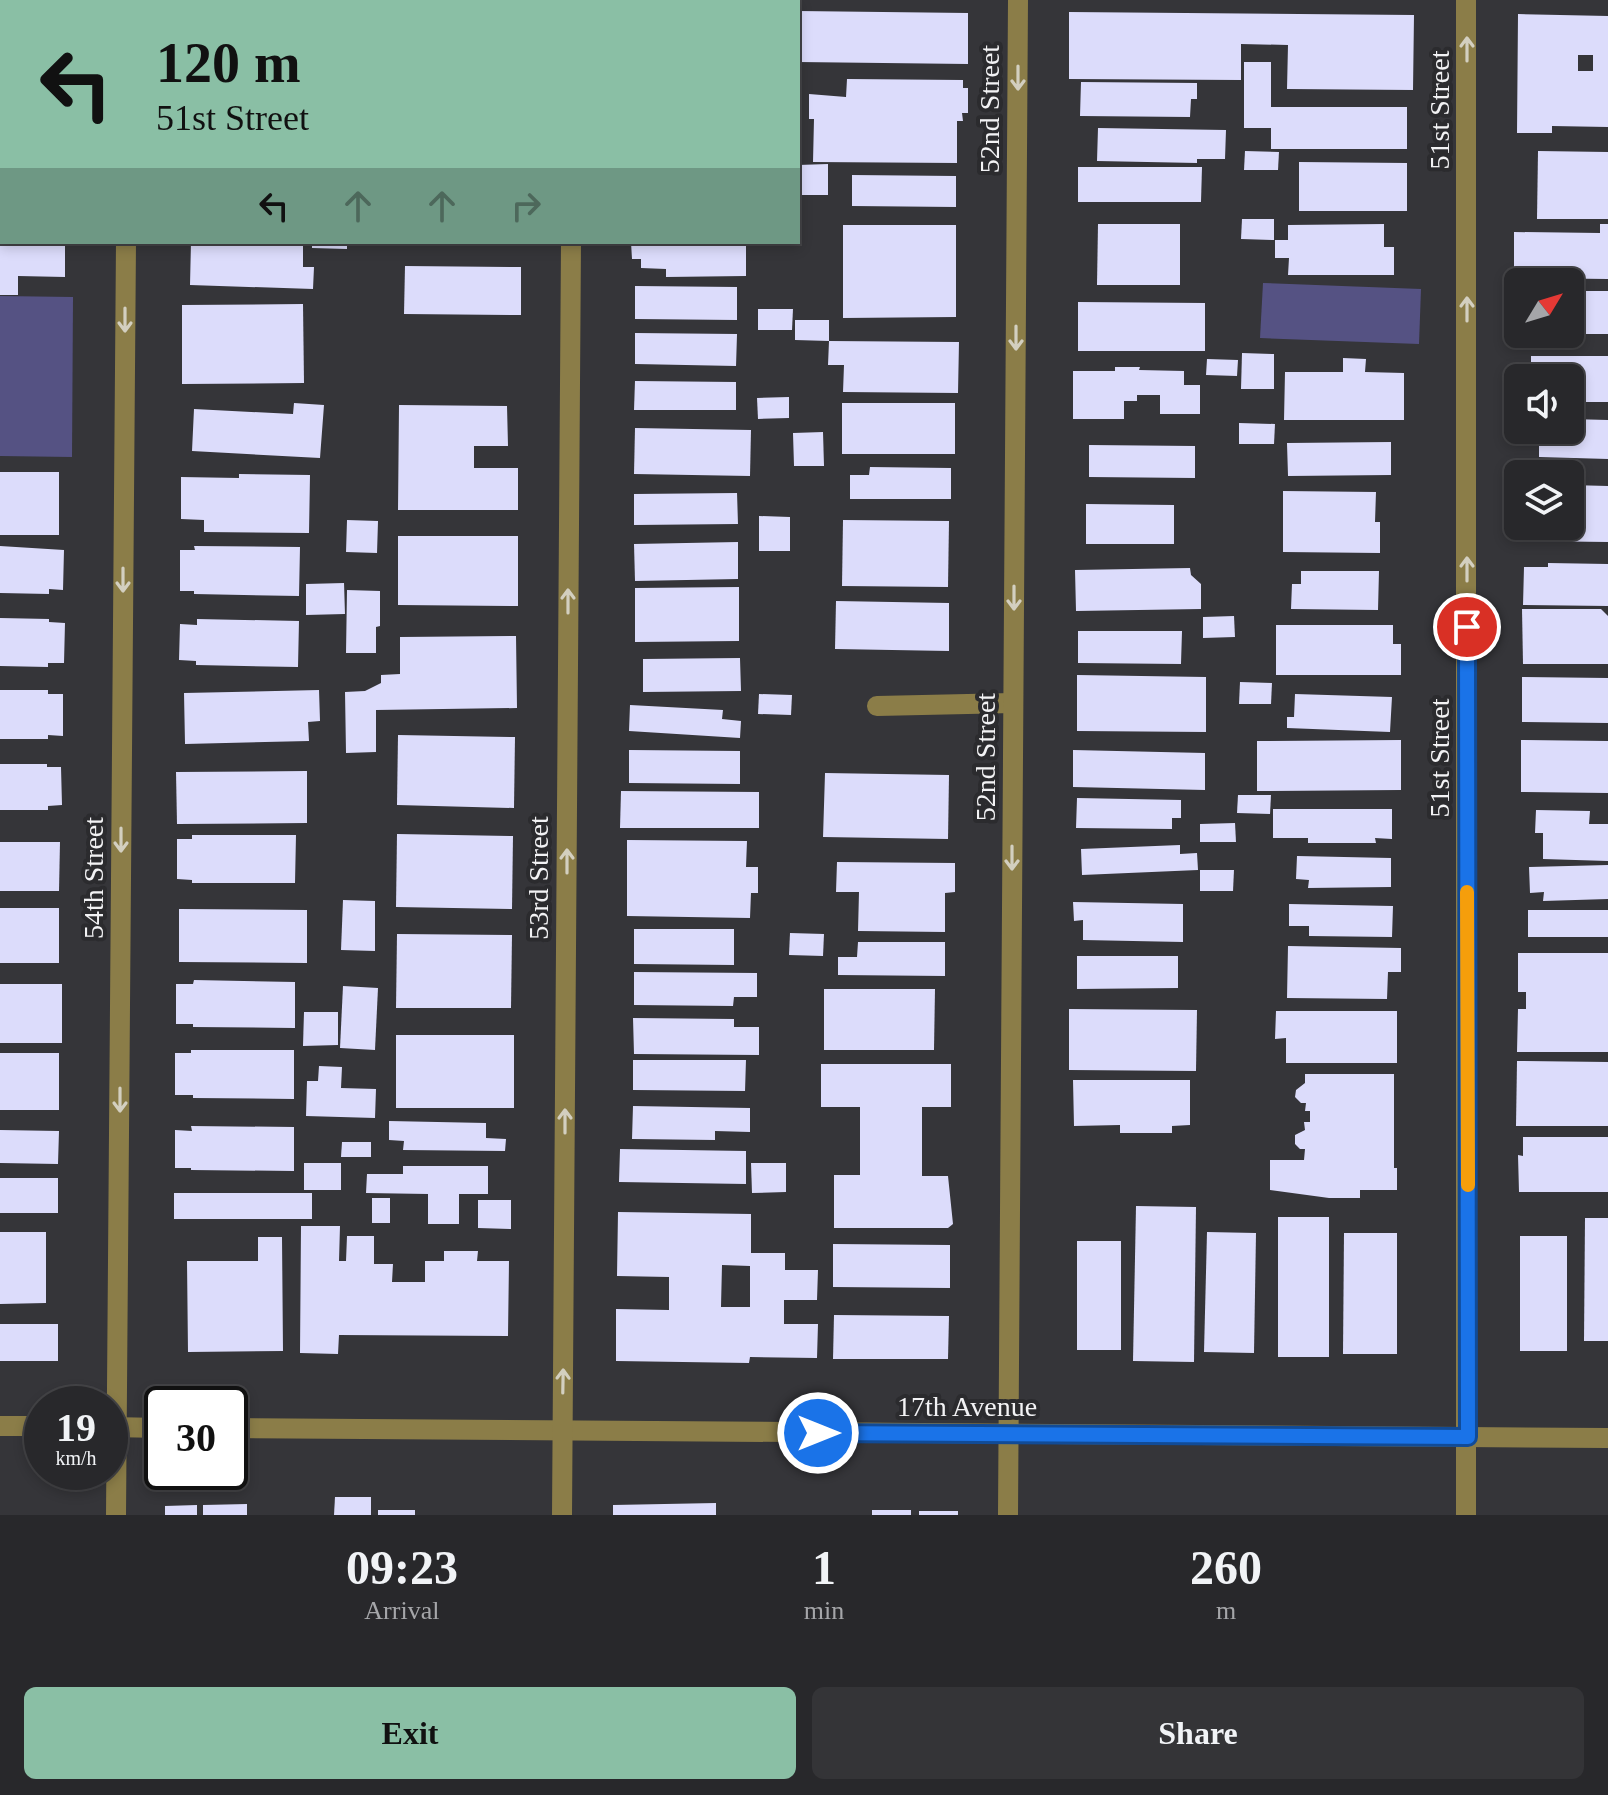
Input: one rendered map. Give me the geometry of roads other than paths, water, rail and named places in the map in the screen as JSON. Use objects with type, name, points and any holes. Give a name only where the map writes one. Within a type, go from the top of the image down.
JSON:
[{"type":"street","name":"52nd Street","points":[[1008,1515],[1018,0]]},
{"type":"street","name":"51st Street","points":[[1466,0],[1466,1515]]},
{"type":"street","name":"54th Street","points":[[114,1386],[126,244]]},
{"type":"street","name":"53rd Street","points":[[562,1515],[571,244]]},
{"type":"street","points":[[877,706],[1013,703]]},
{"type":"street","points":[[0,1426],[24,1426]]},
{"type":"street","name":"17th Avenue","points":[[248,1428],[1608,1438]]},
{"type":"street","name":"54th Street","points":[[115,1490],[116,1515]]}]
